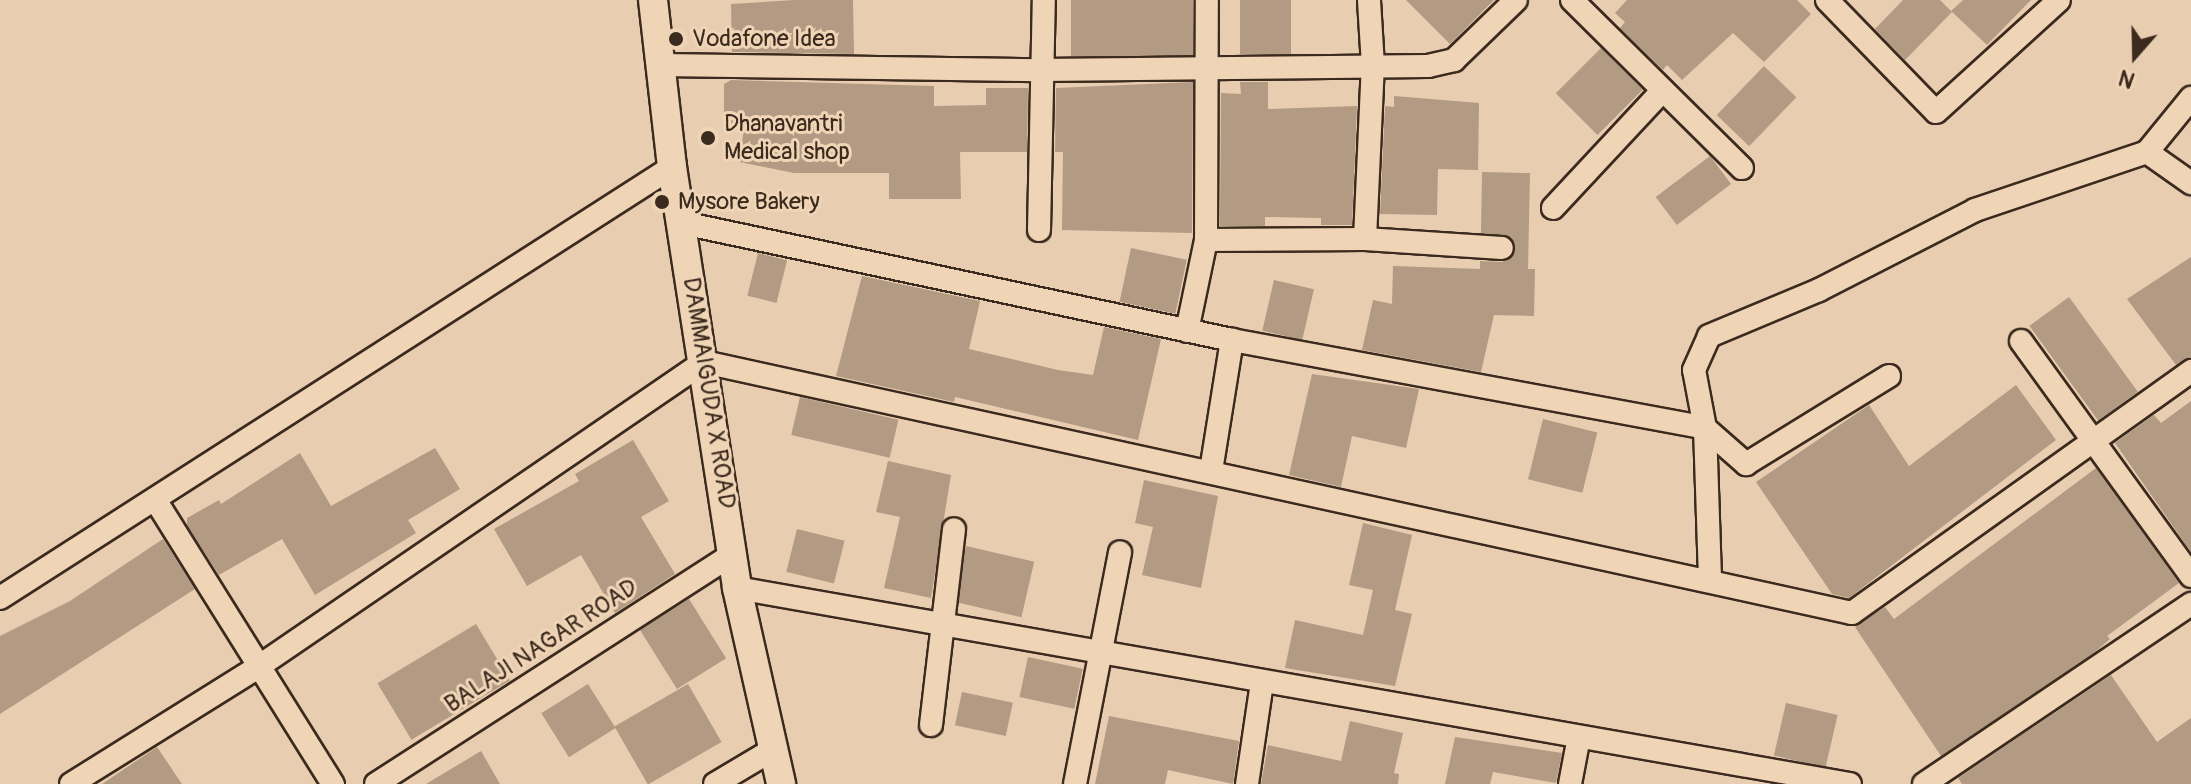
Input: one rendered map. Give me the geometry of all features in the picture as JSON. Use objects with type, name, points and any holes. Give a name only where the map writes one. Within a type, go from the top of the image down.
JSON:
[{"type":"street","name":"DAMMAIGUDA X ROAD","points":[[653,0],[672,167],[737,588],[781,784]]},
{"type":"street","points":[[1039,230],[1040,70],[1044,0]]},
{"type":"street","points":[[1187,331],[1206,240],[1207,0]]},
{"type":"street","points":[[1365,239],[1373,66],[1369,0]]},
{"type":"street","points":[[662,65],[1208,69],[1373,66],[1454,60],[1516,0]]},
{"type":"street","points":[[1572,0],[1742,168]]},
{"type":"street","points":[[1827,0],[1936,112],[2059,0]]},
{"type":"street","points":[[1553,208],[1663,90]]},
{"type":"street","points":[[1710,581],[1705,428],[1694,370],[1709,336],[1819,290],[1975,210],[2147,152],[2191,98]]},
{"type":"street","points":[[2147,152],[2191,183]]},
{"type":"street","points":[[0,598],[156,501],[672,167]]},
{"type":"street","points":[[683,223],[1187,331],[1705,428],[1746,464],[1889,376]]},
{"type":"street","points":[[1206,240],[1365,239],[1502,248]]},
{"type":"street","points":[[1211,471],[1232,340]]},
{"type":"street","points":[[2021,341],[2089,441],[2191,576]]},
{"type":"street","points":[[71,784],[258,667],[704,362],[1852,613],[2191,371]]},
{"type":"street","points":[[156,501],[333,784]]},
{"type":"street","points":[[931,725],[954,529]]},
{"type":"street","points":[[1075,784],[1103,654],[1120,552]]},
{"type":"street","name":"BALAJI NAGAR ROAD","points":[[376,784],[734,553]]},
{"type":"street","points":[[737,588],[1850,784]]},
{"type":"street","points":[[1924,784],[2191,604]]},
{"type":"street","points":[[1246,783],[1262,682]]},
{"type":"street","points":[[1570,784],[1579,737]]},
{"type":"street","points":[[715,784],[772,750]]},
{"type":"building","points":[[853,0],[854,54],[732,52],[731,4]]},
{"type":"building","points":[[1071,0],[1193,0],[1193,56],[1071,56]]},
{"type":"building","points":[[1240,0],[1291,0],[1291,54],[1240,54]]},
{"type":"building","points":[[1406,0],[1494,0],[1450,44]]},
{"type":"building","points":[[1627,0],[1797,0],[1811,14],[1764,62],[1733,33],[1682,80],[1667,65],[1663,70],[1620,28],[1625,22],[1615,13]]},
{"type":"building","points":[[1903,0],[1940,0],[1952,12],[1905,60],[1875,29]]},
{"type":"building","points":[[1963,0],[2031,0],[1987,45],[1951,11]]},
{"type":"building","points":[[1601,48],[1643,90],[1597,135],[1556,93]]},
{"type":"building","points":[[1764,66],[1796,97],[1749,146],[1717,115]]},
{"type":"building","points":[[731,80],[934,86],[934,106],[986,105],[986,88],[1028,88],[1027,152],[960,152],[961,199],[889,199],[889,173],[794,173],[739,162],[744,129],[724,129],[724,84]]},
{"type":"building","points":[[1193,82],[1192,233],[1062,230],[1063,152],[1055,152],[1056,88]]},
{"type":"building","points":[[1240,82],[1268,82],[1268,109],[1357,106],[1352,225],[1321,225],[1321,218],[1265,217],[1265,226],[1220,226],[1221,93],[1241,94]]},
{"type":"building","points":[[1394,96],[1479,103],[1478,170],[1438,169],[1437,215],[1380,214],[1385,106],[1394,107]]},
{"type":"building","points":[[1710,156],[1731,184],[1677,225],[1656,197]]},
{"type":"building","points":[[1482,172],[1530,173],[1528,269],[1535,269],[1534,316],[1494,315],[1481,372],[1362,350],[1373,300],[1392,304],[1393,266],[1480,269],[1480,261],[1502,262],[1513,256],[1510,237],[1481,233]]},
{"type":"building","points":[[1131,248],[1187,260],[1175,314],[1120,302]]},
{"type":"building","points":[[758,253],[787,260],[776,303],[747,296]]},
{"type":"building","points":[[2191,257],[2191,357],[2176,365],[2127,299]]},
{"type":"building","points":[[862,276],[980,301],[969,349],[1058,370],[1093,375],[1104,327],[1161,339],[1138,440],[955,397],[954,402],[836,376]]},
{"type":"building","points":[[1274,280],[1314,289],[1302,340],[1262,331]]},
{"type":"building","points":[[2069,297],[2138,392],[2098,420],[2029,326]]},
{"type":"building","points":[[1312,374],[1419,389],[1406,448],[1352,436],[1341,487],[1289,475]]},
{"type":"building","points":[[2016,385],[2056,440],[1849,598],[1832,594],[1756,482],[1869,405],[1909,466]]},
{"type":"building","points":[[800,397],[898,420],[890,458],[791,435]]},
{"type":"building","points":[[2191,401],[2191,552],[2115,443],[2154,415],[2161,423]]},
{"type":"building","points":[[1543,419],[1597,433],[1582,493],[1528,479]]},
{"type":"building","points":[[633,440],[669,501],[641,517],[675,574],[615,613],[581,555],[527,586],[494,529],[579,481],[575,474]]},
{"type":"building","points":[[435,448],[460,489],[408,520],[416,533],[315,595],[282,539],[219,575],[187,525],[187,518],[219,500],[221,504],[300,453],[331,506]]},
{"type":"building","points":[[888,461],[951,475],[931,598],[884,588],[900,517],[876,512]]},
{"type":"building","points":[[2096,468],[2179,583],[2107,636],[2110,639],[2095,652],[1941,756],[1855,627],[1885,607],[1894,619]]},
{"type":"building","points":[[1144,480],[1218,496],[1201,588],[1142,575],[1153,527],[1135,523]]},
{"type":"building","points":[[1363,523],[1412,535],[1395,610],[1412,614],[1395,686],[1285,668],[1295,620],[1363,635],[1373,590],[1349,585]]},
{"type":"building","points":[[797,529],[845,541],[834,584],[786,572]]},
{"type":"building","points":[[163,539],[195,589],[0,714],[0,636],[70,601]]},
{"type":"building","points":[[966,546],[1034,562],[1021,617],[953,602]]},
{"type":"building","points":[[689,599],[726,658],[677,689],[640,630]]},
{"type":"building","points":[[476,624],[510,681],[411,740],[377,683]]},
{"type":"building","points":[[1028,657],[1083,669],[1074,709],[1019,697]]},
{"type":"building","points":[[2111,675],[2157,742],[2191,718],[2191,784],[1962,784],[1958,778]]},
{"type":"building","points":[[588,684],[616,728],[569,757],[541,713]]},
{"type":"building","points":[[688,684],[722,742],[648,784],[614,726]]},
{"type":"building","points":[[962,692],[1013,703],[1006,736],[955,725]]},
{"type":"building","points":[[1786,703],[1838,715],[1825,768],[1774,756]]},
{"type":"building","points":[[1109,716],[1239,741],[1233,784],[1168,770],[1165,784],[1095,784]]},
{"type":"building","points":[[1350,721],[1403,733],[1394,773],[1399,774],[1398,784],[1261,784],[1268,745],[1341,761]]},
{"type":"building","points":[[1455,737],[1562,753],[1556,783],[1493,772],[1490,784],[1445,784]]},
{"type":"building","points":[[157,747],[182,784],[102,784]]},
{"type":"building","points":[[481,751],[500,784],[426,784]]},
{"type":"place","name":"Vodafone Idea","points":[[676,39]]},
{"type":"place","name":"Dhanavantri Medical shop","points":[[708,138]]},
{"type":"place","name":"Mysore Bakery","points":[[662,202]]}]
